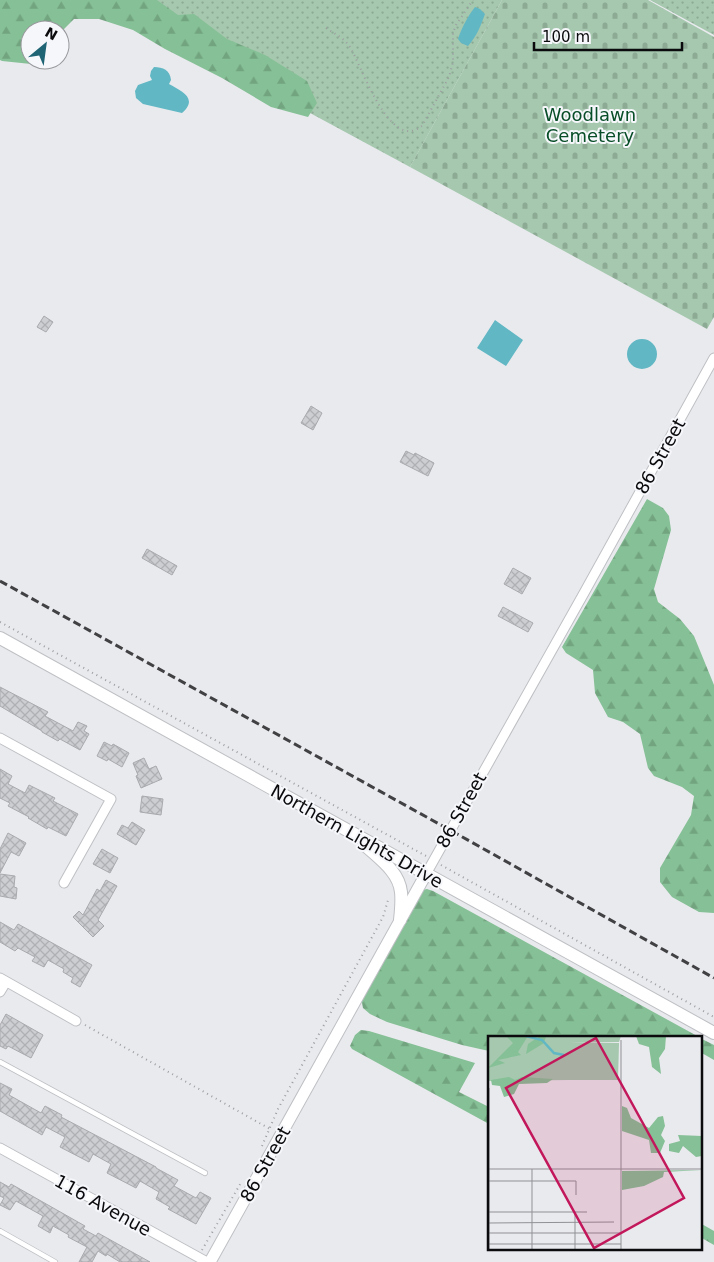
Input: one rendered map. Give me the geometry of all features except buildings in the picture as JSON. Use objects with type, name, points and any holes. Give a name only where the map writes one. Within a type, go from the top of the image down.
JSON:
[{"type":"main road","name":"Northern Lights Drive","points":[[0,638],[714,1033]]},
{"type":"main road","points":[[349,831],[391,869],[395,875],[401,892],[400,920]]},
{"type":"street","name":"86 Street","points":[[210,1262],[714,358]]},
{"type":"street","points":[[0,738],[111,798],[64,883]]},
{"type":"street","points":[[0,992],[3,980],[76,1020]]},
{"type":"street","name":"116 Avenue","points":[[0,1148],[202,1260]]},
{"type":"lane","points":[[0,1062],[205,1173]]},
{"type":"lane","points":[[0,1231],[55,1262]]},
{"type":"path","points":[[326,28],[349,45],[385,115],[400,128],[407,131],[415,130],[422,126],[449,76],[452,62],[453,33],[456,25],[473,0]]},
{"type":"path","points":[[0,622],[714,1016]]},
{"type":"path","points":[[259,1152],[278,1109],[383,918],[390,893]]},
{"type":"path","points":[[76,1020],[270,1129]]},
{"type":"path","points":[[202,1260],[245,1176]]},
{"type":"green space","points":[[0,0],[157,0],[178,15],[194,14],[227,39],[265,55],[307,81],[317,103],[308,117],[271,107],[133,30],[99,19],[74,19],[70,23],[70,20],[20,20],[20,63],[0,60]]},
{"type":"green space","points":[[101,0],[502,0],[410,167]]},
{"type":"green space","name":"Woodlawn Cemetery","points":[[502,0],[648,0],[714,37],[714,317],[707,329],[410,167]]},
{"type":"green space","points":[[650,0],[714,0],[714,35]]},
{"type":"green space","points":[[647,499],[663,508],[669,516],[671,530],[654,589],[658,602],[680,619],[694,636],[714,685],[714,913],[699,912],[672,897],[660,882],[660,868],[691,815],[694,796],[682,787],[654,776],[648,768],[640,734],[623,722],[608,717],[595,693],[593,670],[566,653],[562,647]]},
{"type":"green space","points":[[422,890],[433,891],[697,1036],[488,1036],[488,1051],[462,1045],[387,1022],[370,1014],[363,1008],[361,998]]},
{"type":"green space","points":[[361,1030],[369,1031],[475,1063],[459,1092],[487,1106],[488,1104],[488,1123],[352,1049],[350,1046],[355,1035]]},
{"type":"green space","points":[[702,1039],[714,1045],[714,1060],[702,1053]]},
{"type":"green space","points":[[702,1224],[714,1231],[714,1245],[702,1238]]},
{"type":"water","points":[[475,7],[485,14],[468,46],[461,43],[458,39],[465,22]]},
{"type":"water","points":[[154,67],[163,68],[168,71],[171,80],[169,84],[183,92],[189,99],[187,108],[182,113],[143,104],[136,98],[135,91],[138,85],[152,80],[150,76]]},
{"type":"water","points":[[495,320],[523,340],[506,366],[477,348]]},
{"type":"water","points":[[642,339],[653,343],[657,354],[653,365],[642,369],[631,365],[627,354],[631,343]]},
{"type":"railway","points":[[0,581],[714,978]]}]
